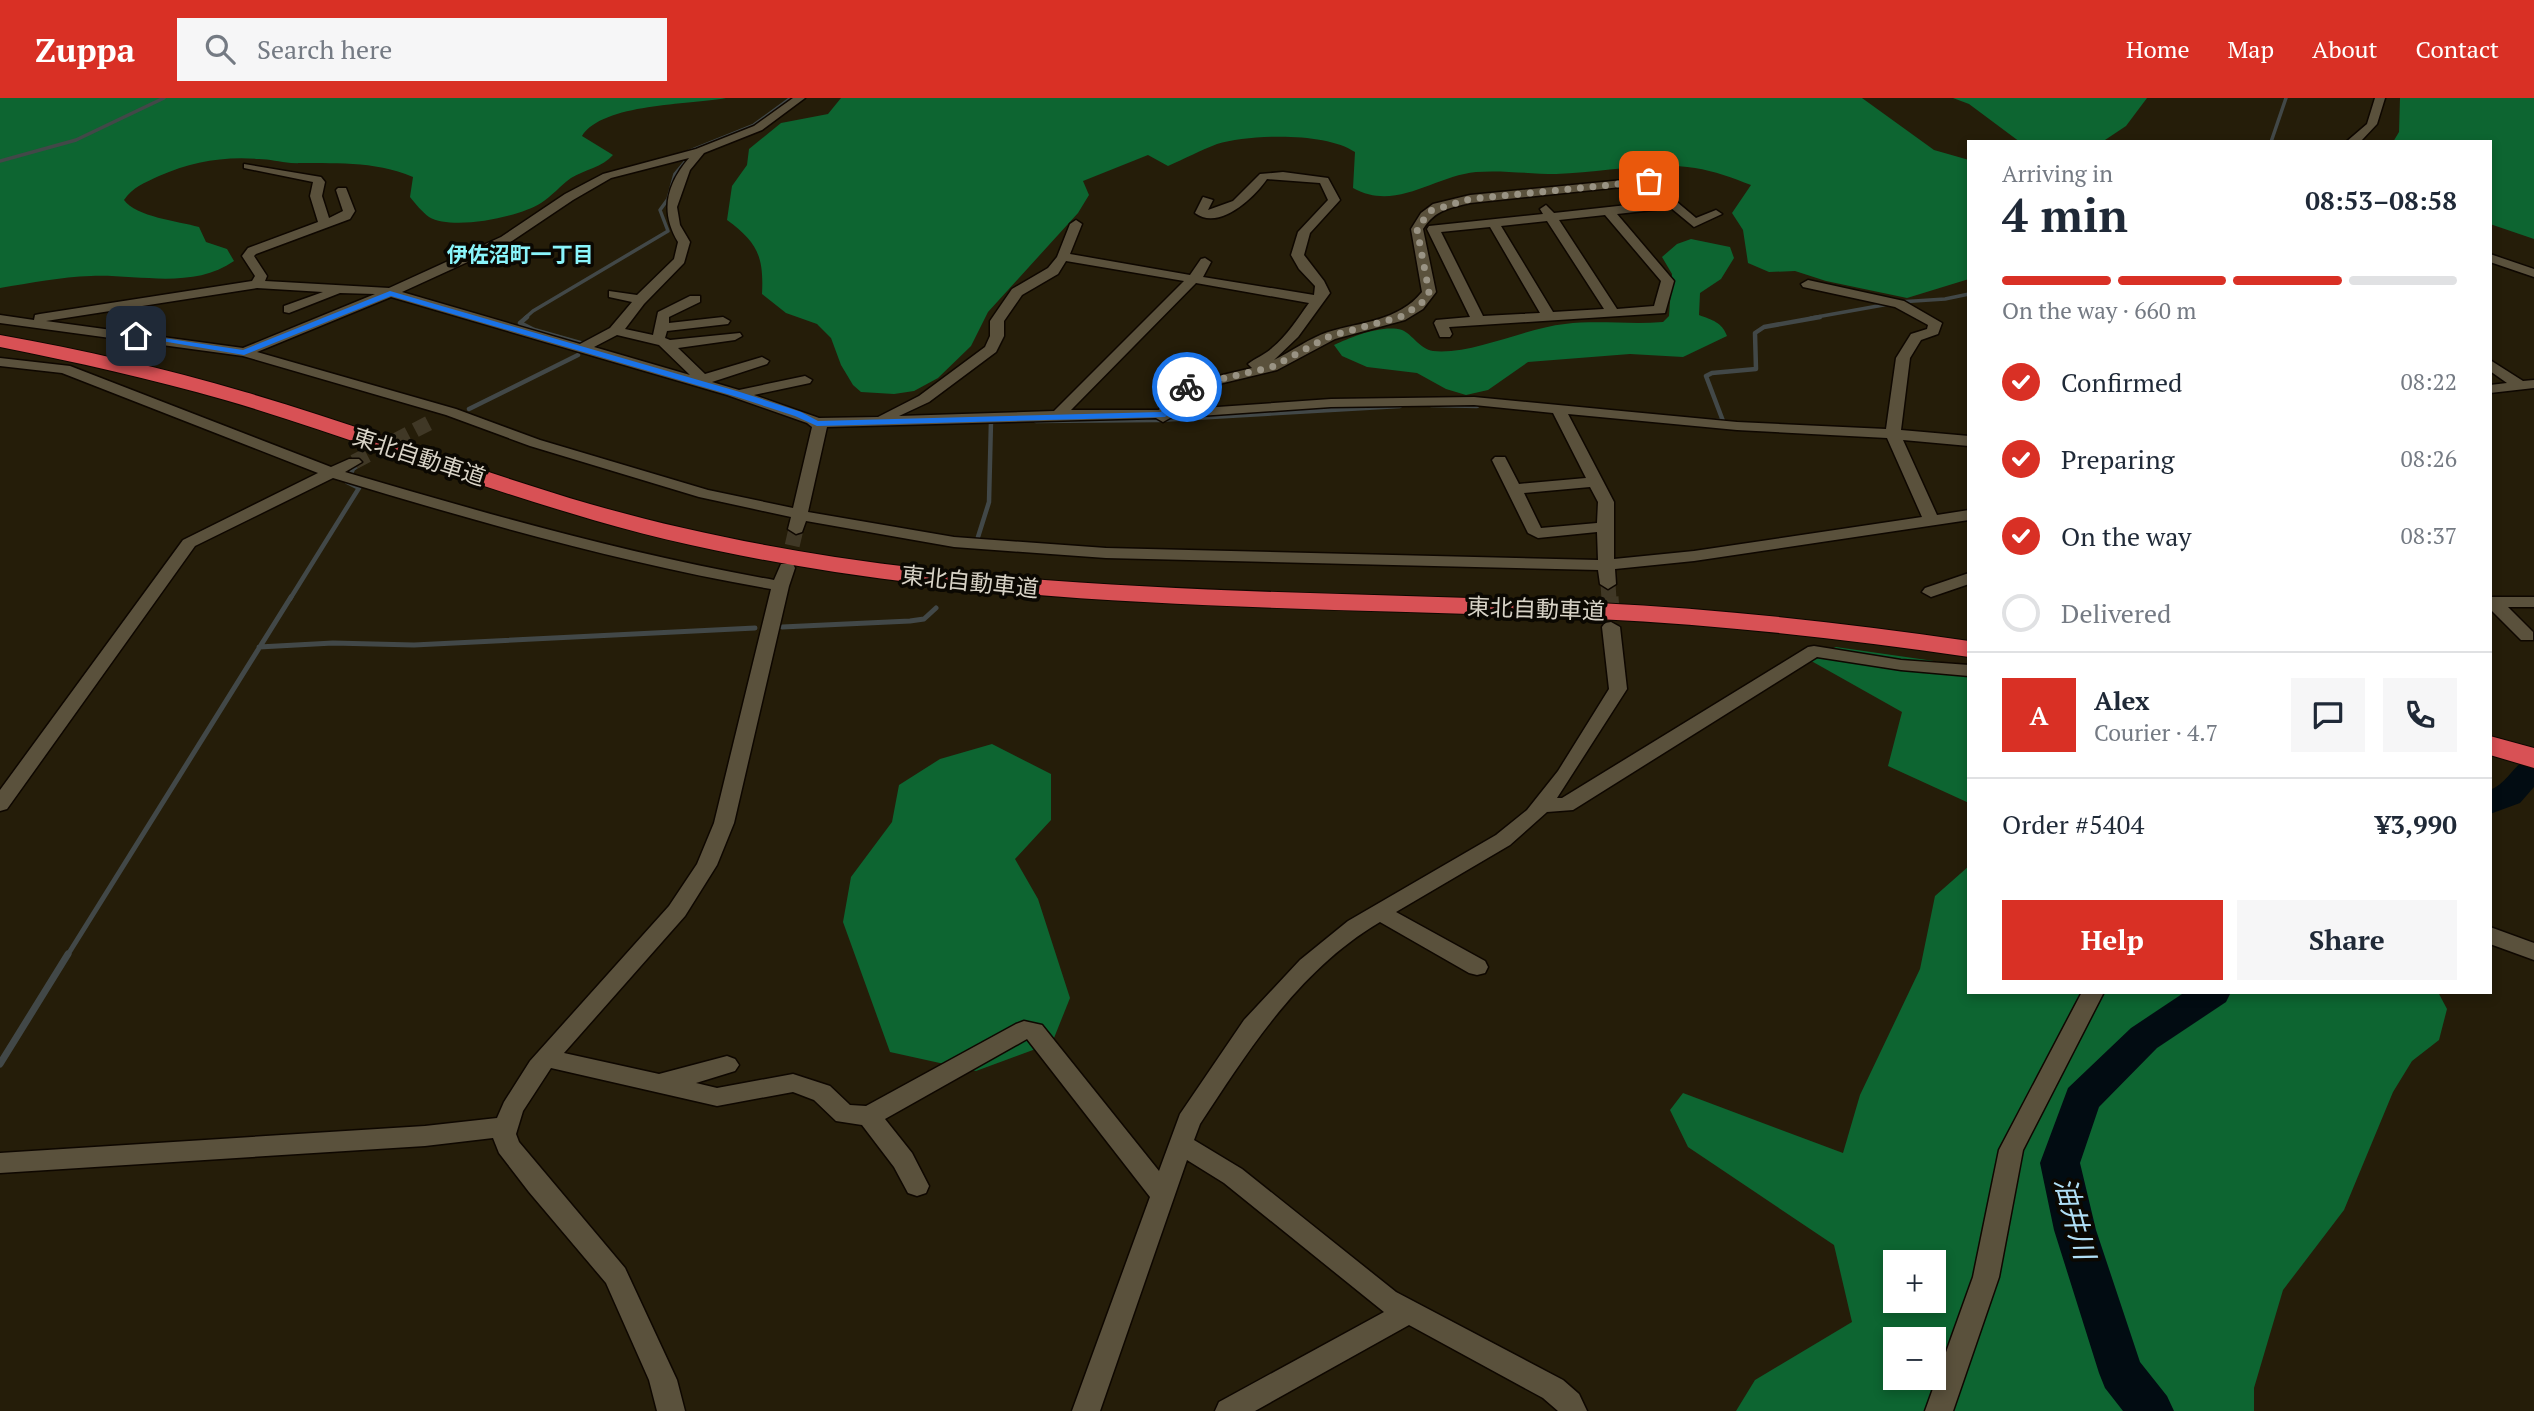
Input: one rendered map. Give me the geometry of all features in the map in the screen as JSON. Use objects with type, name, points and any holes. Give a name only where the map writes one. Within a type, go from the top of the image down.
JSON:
[{"type":"highway","name":"東北自動車道","points":[[0,329],[112,350],[246,383],[526,477],[658,513],[870,554],[1102,579],[1669,600],[1828,614],[1967,633]]},
{"type":"highway","name":"東北自動車道","points":[[0,341],[178,380],[641,526],[859,569],[1001,586],[1158,598],[1668,615],[1843,631],[1967,649]]},
{"type":"highway","points":[[2492,746],[2534,758]]},
{"type":"highway","points":[[2492,763],[2534,775]]},
{"type":"street","points":[[2356,140],[2361,138],[2378,117],[2380,98]]},
{"type":"street","points":[[244,352],[390,293],[516,234],[569,197],[607,176],[700,151],[758,128],[788,107],[804,102]]},
{"type":"street","points":[[580,349],[615,331],[640,300],[680,260],[684,242],[674,225],[670,207],[685,169],[700,151]]},
{"type":"street","points":[[248,166],[317,179],[319,182],[316,196],[325,224]]},
{"type":"street","points":[[1192,386],[1272,367],[1330,336],[1409,313],[1426,299],[1429,292],[1417,229],[1425,216],[1437,207],[1470,199],[1659,180],[1663,168]]},
{"type":"street","points":[[1164,416],[1171,398],[1206,378],[1269,358],[1324,291],[1322,285],[1301,264],[1297,249],[1310,223],[1334,200],[1327,181],[1268,175],[1252,194],[1219,212],[1201,213],[1208,200]]},
{"type":"street","points":[[1649,181],[1694,223],[1716,214]]},
{"type":"street","points":[[1532,193],[1552,216],[1613,313]]},
{"type":"street","points":[[257,284],[261,276],[248,256],[252,251],[346,216],[349,211],[344,194],[318,202]]},
{"type":"street","points":[[1478,320],[1433,229],[1674,204]]},
{"type":"street","points":[[1445,334],[1441,323],[1660,310],[1668,281],[1608,211]]},
{"type":"street","points":[[1493,222],[1548,316]]},
{"type":"street","points":[[881,420],[924,399],[991,349],[997,336],[997,321],[1017,292],[1053,271],[1063,257],[1076,224]]},
{"type":"street","points":[[2494,256],[2534,273]]},
{"type":"street","points":[[1063,257],[1318,300]]},
{"type":"street","points":[[1058,415],[1192,279],[1205,262]]},
{"type":"street","points":[[25,323],[40,318],[257,284],[342,289],[390,293],[704,382],[817,423],[1058,415],[1164,416],[1369,402],[1474,401],[1737,426],[1967,441]]},
{"type":"street","points":[[1808,284],[1899,304],[1935,323],[1933,331],[1916,337],[1903,358],[1893,434],[1931,520]]},
{"type":"street","points":[[289,309],[342,289]]},
{"type":"street","points":[[614,294],[640,300]]},
{"type":"street","points":[[695,299],[663,315],[662,338],[704,382]]},
{"type":"street","points":[[0,319],[244,352],[451,412],[536,443],[798,522],[954,542],[1107,553],[1606,565],[1694,556],[1967,515]]},
{"type":"street","points":[[662,338],[723,321]]},
{"type":"street","points":[[615,331],[662,338],[735,336]]},
{"type":"street","points":[[704,382],[762,361]]},
{"type":"street","points":[[0,362],[65,369],[346,473],[506,525],[666,565],[783,577],[724,823],[707,865],[677,911],[545,1058],[512,1109],[504,1134],[508,1146],[538,1185],[616,1276],[663,1380],[671,1411]]},
{"type":"street","points":[[2492,365],[2528,385]]},
{"type":"street","points":[[737,394],[805,380]]},
{"type":"street","points":[[2492,389],[2528,385]]},
{"type":"street","points":[[1558,409],[1606,502],[1604,527],[1608,583]]},
{"type":"street","points":[[431,422],[451,412]]},
{"type":"street","points":[[798,522],[819,432],[817,423]]},
{"type":"street","points":[[1500,460],[1538,533],[1604,527]]},
{"type":"street","points":[[0,804],[189,543],[346,473]]},
{"type":"street","points":[[1513,489],[1596,482]]},
{"type":"street","points":[[1931,592],[1967,579]]},
{"type":"street","points":[[2492,602],[2534,602]]},
{"type":"street","points":[[2492,602],[2528,636]]},
{"type":"street","points":[[1086,1411],[1189,1121],[1252,1026],[1307,966],[1356,926],[1503,840],[1534,815],[1565,775],[1618,690],[1611,628]]},
{"type":"street","points":[[1542,805],[1566,805],[1814,651],[1901,665],[1967,671]]},
{"type":"street","points":[[1379,912],[1476,967]]},
{"type":"street","points":[[2492,936],[2534,952]]},
{"type":"street","points":[[1939,1411],[1986,1277],[2011,1150],[2092,994]]},
{"type":"street","points":[[545,1058],[716,1097],[793,1083],[822,1093],[844,1114],[869,1116],[1024,1030],[1034,1031],[1163,1195]]},
{"type":"street","points":[[660,1083],[727,1065]]},
{"type":"street","points":[[869,1116],[903,1160],[917,1186]]},
{"type":"street","points":[[0,1163],[425,1136],[506,1127]]},
{"type":"street","points":[[1181,1144],[1233,1177],[1387,1300],[1553,1389],[1569,1403],[1573,1411]]},
{"type":"street","points":[[1229,1411],[1407,1313]]},
{"type":"green space","points":[[0,98],[726,98],[648,107],[608,117],[593,125],[582,136],[613,155],[609,159],[571,178],[531,208],[486,220],[454,223],[429,217],[410,197],[413,177],[368,165],[291,163],[246,158],[195,164],[144,183],[124,200],[138,211],[199,227],[206,242],[227,249],[234,261],[218,270],[183,278],[80,277],[0,288]]},
{"type":"green space","points":[[841,98],[1862,98],[1934,150],[1967,159],[1967,280],[1907,298],[1826,281],[1795,271],[1769,272],[1748,263],[1743,230],[1732,213],[1751,185],[1702,169],[1660,166],[1556,174],[1476,172],[1400,195],[1384,196],[1353,188],[1355,152],[1342,146],[1308,138],[1249,138],[1217,144],[1168,166],[1148,155],[1083,181],[1089,195],[1078,213],[988,312],[971,346],[938,378],[914,391],[894,394],[861,392],[853,385],[841,365],[831,338],[817,324],[786,313],[762,294],[762,270],[757,251],[727,220],[732,186],[747,165],[749,149],[781,123],[828,114]]},
{"type":"green space","points":[[1953,98],[2147,98],[2126,126],[2105,140],[2017,140],[1969,104]]},
{"type":"green space","points":[[2400,98],[2534,98],[2534,239],[2492,225],[2492,140],[2394,140],[2399,132]]},
{"type":"green space","points":[[1691,239],[1730,247],[1734,258],[1721,279],[1700,293],[1699,315],[1719,325],[1727,336],[1683,357],[1630,354],[1528,362],[1488,390],[1466,395],[1446,389],[1417,373],[1367,367],[1342,356],[1334,345],[1367,332],[1394,329],[1406,332],[1428,350],[1448,351],[1481,345],[1549,326],[1590,322],[1663,322],[1669,316],[1672,274],[1662,257],[1677,244]]},
{"type":"green space","points":[[1836,647],[1967,666],[1967,802],[1888,766],[1902,712],[1806,658]]},
{"type":"green space","points":[[992,744],[1051,774],[1051,820],[1015,859],[1038,899],[1070,998],[1052,1043],[976,1071],[890,1052],[843,922],[851,877],[892,822],[899,785],[940,759]]},
{"type":"green space","points":[[1967,868],[1967,994],[2439,994],[2447,1009],[2439,1040],[2412,1061],[2393,1092],[2344,1210],[2283,1290],[2254,1388],[2254,1411],[1736,1411],[1755,1380],[1852,1322],[1834,1245],[1688,1147],[1670,1110],[1683,1093],[1843,1153],[1860,1095],[1920,969],[1935,896]]},
{"type":"waterway","points":[[0,161],[76,140],[164,98]]},
{"type":"waterway","points":[[682,154],[754,125],[791,98]]},
{"type":"waterway","points":[[2272,140],[2286,98]]},
{"type":"waterway","points":[[525,318],[668,231],[660,210],[668,199],[675,174],[690,156]]},
{"type":"waterway","points":[[1899,302],[1945,299],[1967,294]]},
{"type":"waterway","points":[[1811,318],[1889,304]]},
{"type":"waterway","points":[[527,317],[520,323],[534,330],[580,343]]},
{"type":"waterway","points":[[1716,421],[1723,421],[1706,376],[1712,373],[1756,369],[1755,333],[1764,327],[1820,317]]},
{"type":"waterway","points":[[469,409],[578,355]]},
{"type":"waterway","points":[[1431,405],[1477,406]]},
{"type":"waterway","points":[[1036,421],[1159,420],[1400,406]]},
{"type":"waterway","points":[[978,537],[989,502],[991,421],[995,421]]},
{"type":"waterway","points":[[290,599],[359,488],[347,482],[353,469],[362,463]]},
{"type":"waterway","points":[[260,647],[291,597]]},
{"type":"waterway","points":[[782,627],[910,621],[924,619],[936,608]]},
{"type":"waterway","points":[[260,647],[333,643],[414,645],[755,628]]},
{"type":"waterway","points":[[67,956],[260,647]]},
{"type":"waterway","name":"油井川","points":[[2492,802],[2509,795],[2534,766]]},
{"type":"waterway","points":[[0,1064],[68,954]]},
{"type":"waterway","name":"油井川","points":[[2151,1411],[2121,1373],[2075,1230],[2060,1163],[2082,1099],[2144,1038],[2210,994]]},
{"type":"tunnel","points":[[354,462],[431,422]]},
{"type":"tunnel","points":[[787,568],[796,529]]},
{"type":"tunnel","points":[[1608,584],[1609,599]]},
{"type":"tunnel","points":[[1609,597],[1611,627]]},
{"type":"way so far","points":[[1187,387],[1272,367],[1330,336],[1409,313],[1426,299],[1429,292],[1417,229],[1425,216],[1437,207],[1470,199],[1649,181]]},
{"type":"district","name":"伊佐沼町一丁目","points":[[520,255]]},
{"type":"route","points":[[136,336],[244,352],[390,293],[737,394],[817,423],[1165,414],[1171,398],[1187,387]]}]
